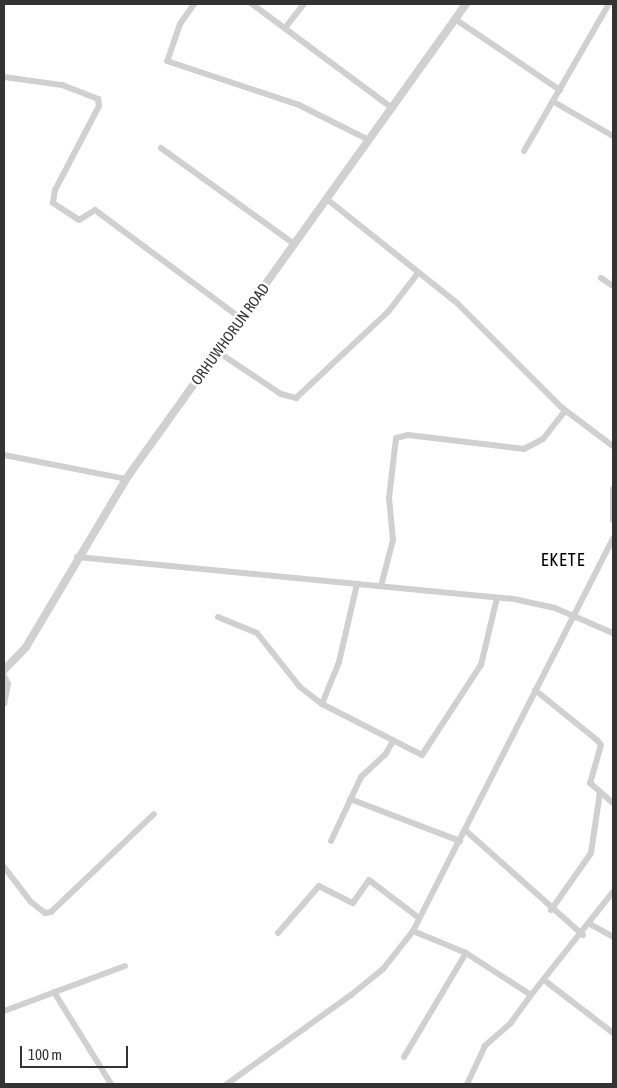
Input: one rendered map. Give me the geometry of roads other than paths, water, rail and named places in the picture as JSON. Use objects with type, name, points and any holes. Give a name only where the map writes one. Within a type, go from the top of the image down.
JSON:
[{"type":"street","points":[[194,4],[180,24],[167,61],[299,105],[368,140]]},
{"type":"street","points":[[252,4],[392,108]]},
{"type":"street","points":[[285,28],[304,4]]},
{"type":"street","name":"ORHUWHORUN ROAD","points":[[4,670],[36,630],[76,557],[126,479],[294,244],[328,200],[368,140],[466,4]]},
{"type":"street","points":[[524,152],[609,4]]},
{"type":"street","points":[[455,19],[560,90]]},
{"type":"street","points":[[4,77],[62,84],[98,99],[99,106],[55,190],[53,203],[79,220],[95,210],[242,319]]},
{"type":"street","points":[[554,102],[613,136]]},
{"type":"street","points":[[161,148],[294,244]]},
{"type":"street","points":[[328,200],[482,326],[565,411],[613,446]]},
{"type":"street","points":[[218,352],[281,394],[296,398],[388,312],[418,273]]},
{"type":"street","points":[[600,278],[613,286]]},
{"type":"street","points":[[381,586],[392,540],[389,498],[396,438],[408,435],[524,449],[543,439],[565,411]]},
{"type":"street","points":[[4,455],[126,479]]},
{"type":"street","points":[[613,489],[613,520]]},
{"type":"street","points":[[227,1084],[383,969],[413,931],[460,841],[572,613],[613,538]]},
{"type":"street","points":[[76,557],[497,598],[572,613],[613,633]]},
{"type":"street","points":[[322,704],[339,662],[357,584]]},
{"type":"street","points":[[218,617],[257,633],[300,687],[322,704],[393,741],[425,752],[481,665],[497,598]]},
{"type":"street","points":[[4,676],[8,684],[4,704]]},
{"type":"street","points":[[535,690],[601,745],[590,783],[613,803]]},
{"type":"street","points":[[331,841],[361,777],[393,741]]},
{"type":"street","points":[[551,910],[591,853],[600,792]]},
{"type":"street","points":[[350,799],[460,841]]},
{"type":"street","points":[[4,867],[31,902],[45,913],[51,912],[154,814]]},
{"type":"street","points":[[465,830],[551,910],[583,935]]},
{"type":"street","points":[[278,933],[320,886],[353,903],[370,880],[419,918]]},
{"type":"street","points":[[466,1084],[485,1046],[511,1023],[531,995],[583,935],[613,892]]},
{"type":"street","points":[[590,924],[613,936]]},
{"type":"street","points":[[413,931],[466,953],[531,995]]},
{"type":"street","points":[[404,1057],[466,953]]},
{"type":"street","points":[[4,1011],[125,966]]},
{"type":"street","points":[[544,980],[613,1032]]},
{"type":"street","points":[[54,992],[111,1084]]},
{"type":"district","name":"EKETE","points":[[563,560]]}]
